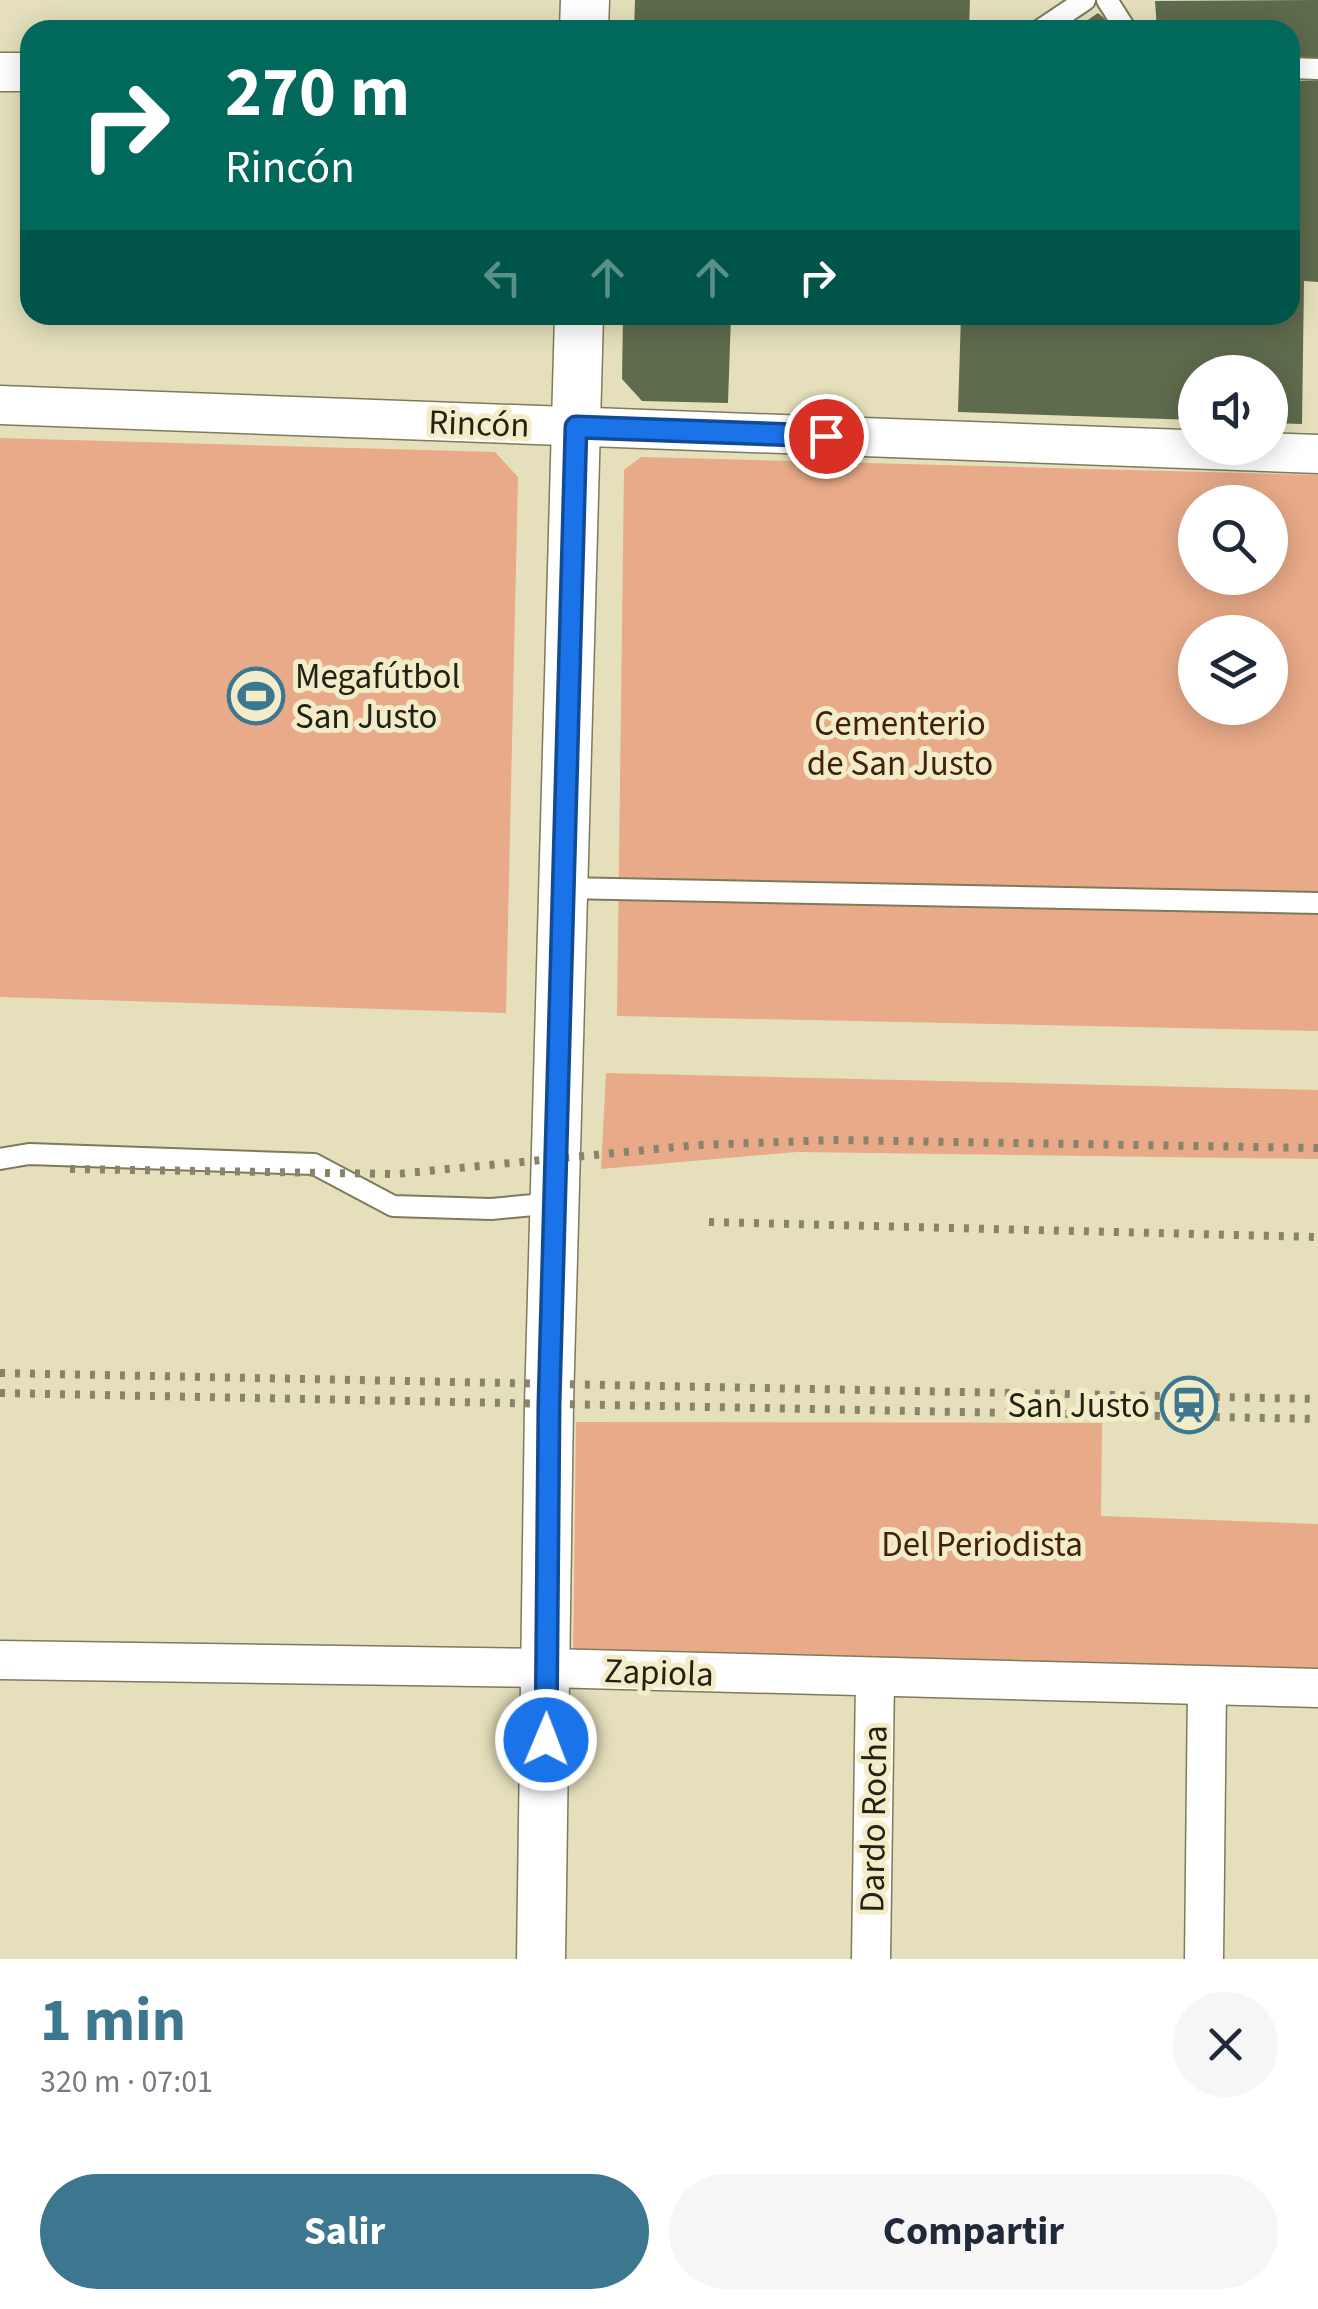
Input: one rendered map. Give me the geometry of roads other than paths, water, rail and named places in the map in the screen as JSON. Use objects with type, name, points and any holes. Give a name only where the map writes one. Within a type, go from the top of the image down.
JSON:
[{"type":"street","points":[[541,1959],[555,1204],[578,325]]},
{"type":"street","name":"Rincón","points":[[0,405],[1318,454]]},
{"type":"street","name":"Zapiola","points":[[0,1660],[547,1668],[1318,1688]]},
{"type":"street","name":"Dardo Rocha","points":[[871,1959],[875,1679]]},
{"type":"street","points":[[1204,1959],[1207,1686]]},
{"type":"lane","points":[[1055,20],[1085,0]]},
{"type":"lane","points":[[564,888],[1318,904]]},
{"type":"lane","points":[[0,1158],[30,1154],[314,1164],[393,1206],[491,1209],[555,1204]]},
{"type":"railway","points":[[70,1169],[396,1174],[698,1145],[834,1140],[1318,1148]]},
{"type":"railway","points":[[709,1222],[1318,1237]]},
{"type":"railway","points":[[0,1373],[1318,1399]]},
{"type":"railway","points":[[0,1393],[1318,1419]]},
{"type":"place","name":"Megafútbol San Justo","points":[[256,696]]},
{"type":"place","name":"San Justo","points":[[1189,1405]]},
{"type":"park label","name":"Cementerio de San Justo","points":[[900,743]]},
{"type":"park label","name":"Del Periodista","points":[[982,1544]]}]
